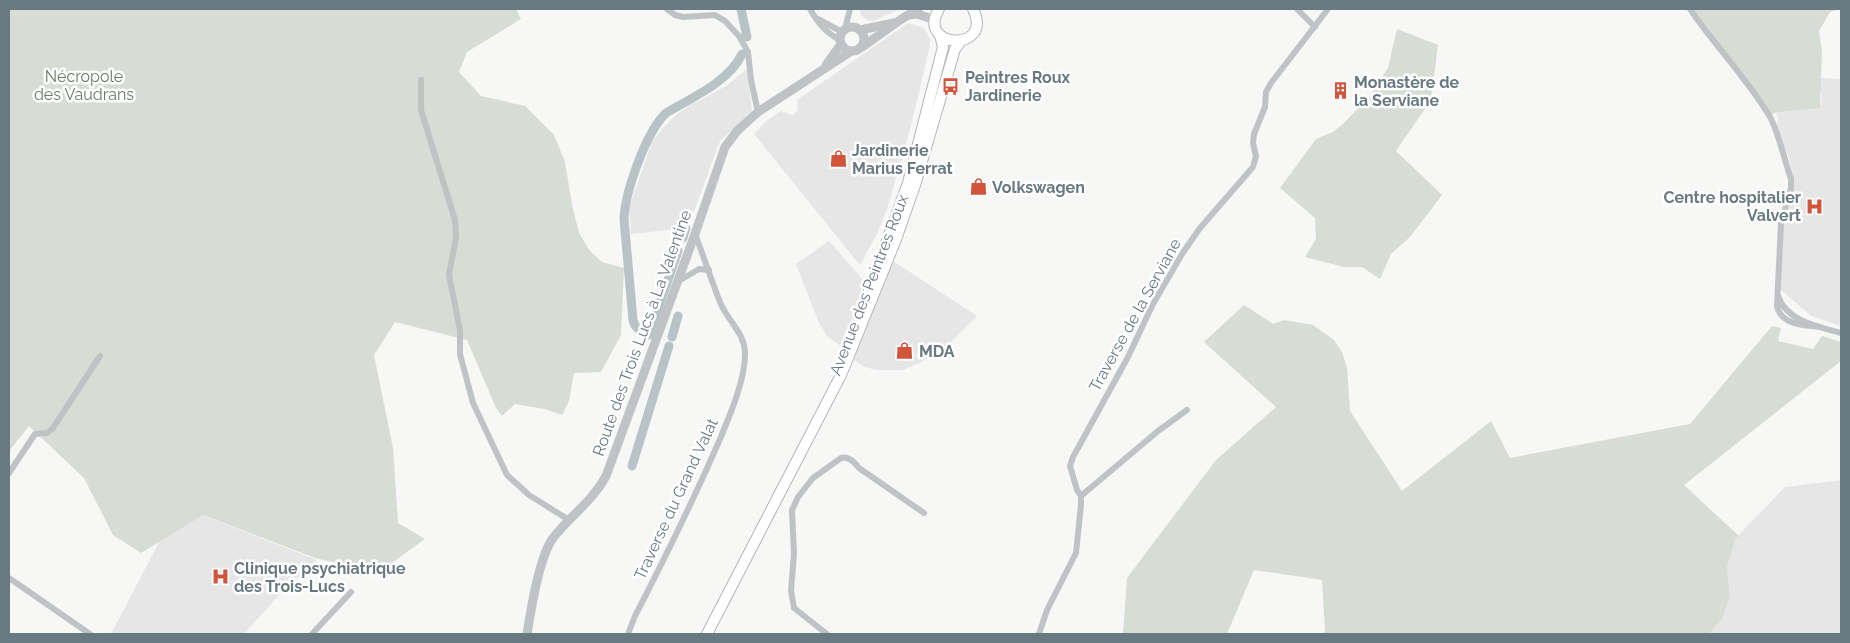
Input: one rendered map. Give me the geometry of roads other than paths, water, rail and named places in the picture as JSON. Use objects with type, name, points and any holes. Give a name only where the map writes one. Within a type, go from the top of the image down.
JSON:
[{"type":"main road","points":[[935,20],[938,9]]},
{"type":"main road","name":"Avenue des Peintres Roux","points":[[707,634],[841,375],[895,242],[915,185],[955,49],[961,41],[971,35],[976,26],[976,14],[973,9]]},
{"type":"main road","name":"Avenue des Peintres Roux","points":[[805,444],[859,316],[908,183],[943,47],[935,20]]},
{"type":"main road","points":[[940,35],[946,40],[961,41]]},
{"type":"street","points":[[667,9],[675,15],[683,17],[715,15],[730,26],[745,45],[748,52],[751,80],[758,112]]},
{"type":"street","points":[[810,9],[815,17],[842,36]]},
{"type":"street","name":"Route des Trois Lucs à La Valentine","points":[[823,69],[842,36],[850,9]]},
{"type":"street","points":[[842,36],[843,48],[850,52],[862,47],[894,23],[918,9]]},
{"type":"street","points":[[1297,9],[1315,27]]},
{"type":"street","name":"Traverse de la Serviane","points":[[1039,634],[1047,610],[1076,553],[1082,506],[1081,496],[1077,490],[1070,466],[1073,457],[1128,357],[1153,304],[1182,254],[1200,228],[1253,167],[1256,156],[1253,143],[1254,134],[1265,107],[1266,92],[1328,9]]},
{"type":"street","points":[[1690,9],[1730,60],[1771,118],[1791,179],[1781,223],[1778,295],[1780,303],[1791,314],[1820,327],[1841,333]]},
{"type":"street","points":[[907,15],[916,14],[935,20]]},
{"type":"street","points":[[842,36],[853,27],[860,30],[894,23]]},
{"type":"street","points":[[860,30],[864,38],[862,47]]},
{"type":"street","name":"Route des Trois Lucs à La Valentine","points":[[526,634],[545,555],[552,540],[569,520],[598,492],[606,476],[725,147],[737,131],[758,112],[850,52]]},
{"type":"street","points":[[421,80],[421,110],[455,220],[456,237],[449,275],[460,330],[460,354],[473,402],[507,475],[529,495],[569,520]]},
{"type":"street","name":"Traverse du Grand Valat","points":[[628,634],[635,616],[703,479],[729,418],[740,383],[745,353],[742,336],[728,318],[720,302],[695,234]]},
{"type":"street","points":[[676,282],[699,269],[709,270]]},
{"type":"street","points":[[9,473],[35,434],[47,433],[53,428],[100,356]]},
{"type":"street","points":[[1081,496],[1158,431],[1188,410]]},
{"type":"street","points":[[827,634],[794,608],[792,598],[794,554],[792,510],[807,485],[813,478],[845,457],[854,461],[860,468],[924,513]]},
{"type":"street","points":[[9,578],[90,634]]},
{"type":"street","points":[[312,634],[351,592]]},
{"type":"waterway","points":[[741,9],[747,37]]},
{"type":"waterway","points":[[678,251],[649,335],[637,328],[633,320],[624,219],[632,179],[644,148],[658,122],[666,113],[719,81],[736,64],[742,54]]},
{"type":"waterway","points":[[683,238],[686,228]]},
{"type":"waterway","points":[[672,337],[678,316]]},
{"type":"waterway","points":[[632,466],[669,346]]},
{"type":"place","name":"Peintres Roux Jardinerie","points":[[951,86]]},
{"type":"place","name":"Monastère de la Serviane","points":[[1340,91]]},
{"type":"place","name":"Jardinerie Marius Ferrat","points":[[838,159]]},
{"type":"place","name":"Volkswagen","points":[[978,187]]},
{"type":"place","name":"Centre hospitalier Valvert","points":[[1815,206]]},
{"type":"place","name":"MDA","points":[[905,351]]},
{"type":"place","name":"Clinique psychiatrique des Trois-Lucs","points":[[220,577]]},
{"type":"park label","name":"Nécropole des Vaudrans","points":[[84,85]]}]
